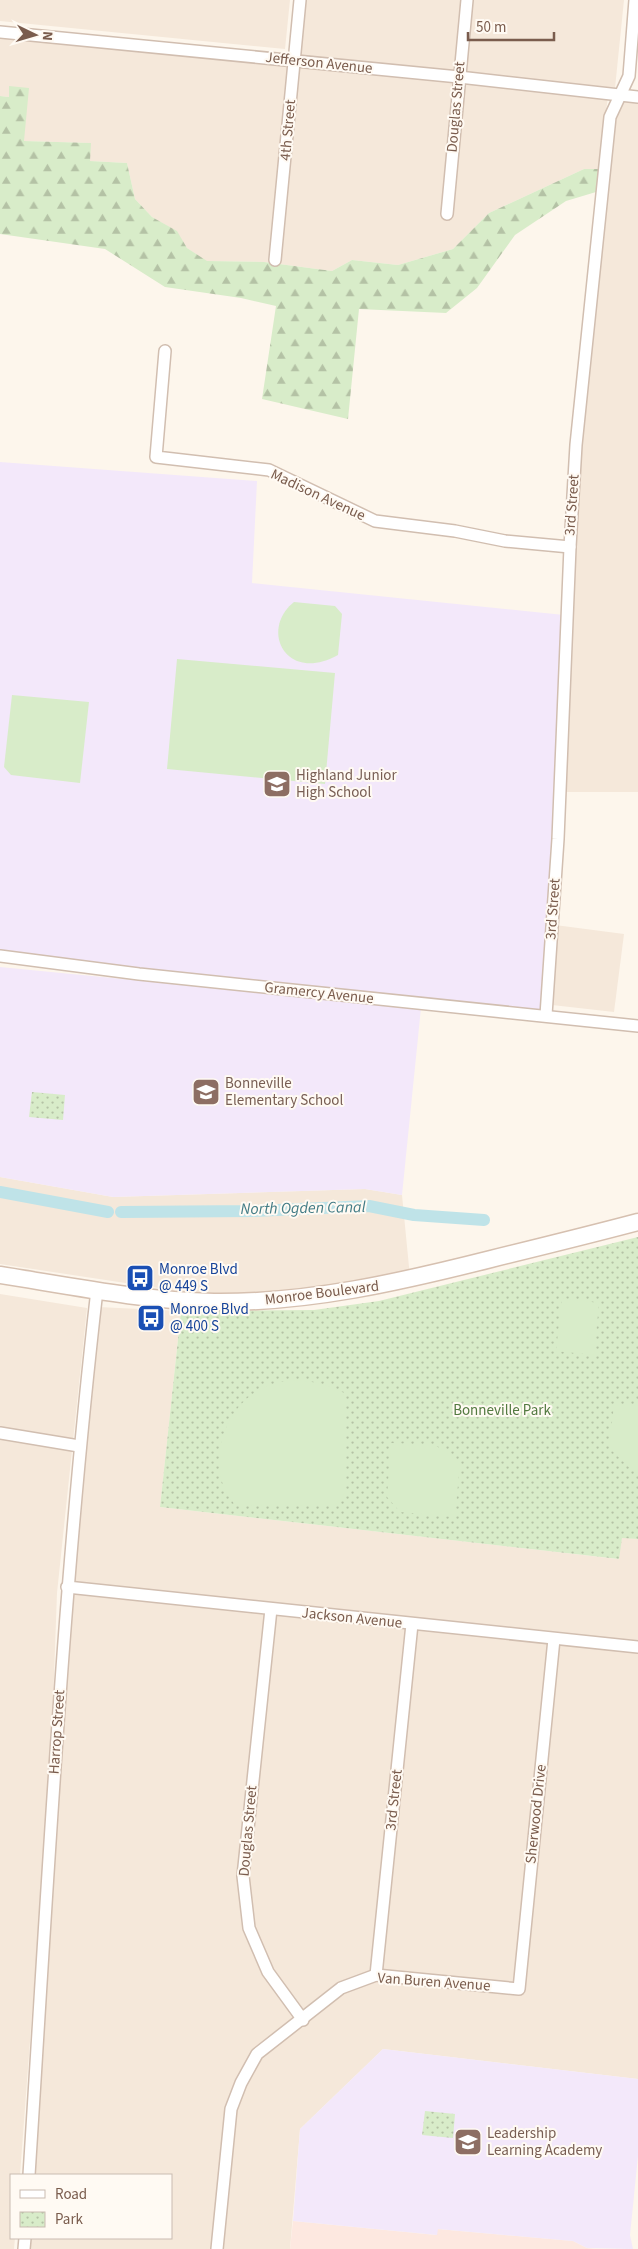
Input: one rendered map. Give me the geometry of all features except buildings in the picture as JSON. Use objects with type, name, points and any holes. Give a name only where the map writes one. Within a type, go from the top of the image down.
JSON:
[{"type":"main road","name":"Monroe Boulevard","points":[[0,1275],[97,1290],[208,1302],[241,1302],[312,1296],[407,1280],[638,1222]]},
{"type":"street","name":"4th Street","points":[[275,260],[300,0]]},
{"type":"street","name":"Douglas Street","points":[[447,214],[467,0]]},
{"type":"street","name":"3rd Street","points":[[546,1015],[558,839],[576,445],[610,117],[629,76],[635,0]]},
{"type":"street","name":"Jefferson Avenue","points":[[0,32],[294,60],[638,97]]},
{"type":"street","name":"Madison Avenue","points":[[165,351],[156,457],[269,470],[375,521],[455,530],[506,541],[570,547]]},
{"type":"street","name":"Gramercy Avenue","points":[[0,956],[139,974],[638,1026]]},
{"type":"street","name":"Harrop Street","points":[[29,2174],[67,1587],[79,1446],[97,1290]]},
{"type":"street","points":[[0,1434],[79,1446]]},
{"type":"street","name":"Jackson Avenue","points":[[67,1587],[638,1647]]},
{"type":"street","name":"Douglas Street","points":[[271,1609],[242,1876],[249,1928],[260,1954],[268,1972],[303,2020]]},
{"type":"street","name":"3rd Street","points":[[376,1975],[412,1624]]},
{"type":"street","name":"Sherwood Drive","points":[[518,1989],[554,1639]]},
{"type":"street","name":"Van Buren Avenue","points":[[303,2020],[340,1988],[376,1975],[518,1989]]},
{"type":"street","points":[[217,2249],[230,2109],[241,2083],[257,2054],[303,2020]]},
{"type":"shaded area","points":[[0,0],[290,0],[285,49],[0,21]]},
{"type":"shaded area","points":[[304,0],[624,0],[615,88],[298,56]]},
{"type":"shaded area","points":[[0,38],[608,96],[599,169],[584,169],[489,213],[453,249],[398,265],[352,260],[332,271],[264,262],[206,261],[187,248],[176,231],[152,217],[135,199],[127,163],[90,161],[90,143],[24,141],[9,86],[9,97],[0,96]]},
{"type":"shaded area","points":[[621,101],[638,103],[638,792],[562,792],[579,442],[609,153]]},
{"type":"shaded area","name":"Highland Junior High School","points":[[0,462],[257,481],[252,583],[564,615],[542,1011],[0,953]]},
{"type":"shaded area","points":[[555,925],[624,934],[614,1012],[552,1005]]},
{"type":"shaded area","name":"Bonneville Elementary School","points":[[0,967],[421,1008],[402,1195],[365,1189],[113,1197],[0,1177]]},
{"type":"shaded area","points":[[0,1177],[113,1197],[365,1189],[402,1195],[410,1277],[370,1286],[218,1297],[0,1264]]},
{"type":"shaded area","points":[[0,1294],[87,1308],[57,1593],[51,1760],[20,2174],[10,2174],[10,2239],[15,2239],[14,2249],[0,2249]]},
{"type":"shaded area","points":[[98,1307],[181,1311],[160,1507],[618,1559],[622,1537],[638,1539],[638,2079],[383,2049],[300,2129],[290,2249],[27,2249],[28,2239],[172,2239],[172,2174],[32,2174],[69,1590]]},
{"type":"shaded area","name":"Leadership Learning Academy","points":[[383,2049],[638,2079],[638,2156],[630,2235],[633,2249],[587,2248],[573,2241],[438,2229],[437,2235],[293,2221],[300,2129]]},
{"type":"shaded area","points":[[293,2221],[436,2235],[437,2229],[573,2241],[587,2248],[595,2249],[290,2249]]},
{"type":"green space","points":[[9,86],[29,88],[24,141],[91,143],[90,161],[127,163],[135,199],[152,217],[177,231],[187,248],[207,261],[264,262],[332,271],[352,260],[398,265],[453,249],[489,213],[584,169],[599,169],[596,192],[566,201],[515,235],[477,288],[446,313],[359,309],[348,419],[262,399],[276,306],[241,298],[165,287],[105,249],[0,234],[0,96],[9,97]]},
{"type":"green space","points":[[294,602],[335,606],[342,614],[338,655],[320,662],[304,663],[292,658],[283,650],[279,639],[279,626],[284,614]]},
{"type":"green space","points":[[177,659],[335,673],[325,784],[167,769]]},
{"type":"green space","points":[[12,695],[89,702],[80,783],[11,775],[4,767]]},
{"type":"green space","points":[[32,1092],[65,1095],[63,1120],[29,1117]]},
{"type":"green space","name":"Bonneville Park","points":[[638,1237],[638,1539],[622,1538],[619,1559],[160,1507],[181,1311],[314,1310],[379,1301]]},
{"type":"green space","points":[[562,1298],[599,1303],[594,1355],[556,1351]]},
{"type":"green space","points":[[290,1380],[319,1383],[346,1394],[346,1492],[334,1506],[235,1505],[224,1488],[220,1471],[221,1441],[226,1427],[233,1414],[254,1393],[270,1385]]},
{"type":"green space","points":[[614,1405],[638,1406],[638,1470],[631,1469],[609,1448]]},
{"type":"green space","points":[[391,1443],[435,1445],[460,1462],[455,1517],[400,1512],[387,1497]]},
{"type":"green space","points":[[425,2111],[455,2114],[453,2138],[422,2135]]},
{"type":"waterway","name":"North Ogden Canal","points":[[0,1192],[108,1212]]},
{"type":"waterway","name":"North Ogden Canal","points":[[121,1212],[253,1211],[369,1206],[414,1215],[484,1220]]},
{"type":"place","name":"Highland Junior High School","points":[[277,784]]},
{"type":"place","name":"Bonneville Elementary School","points":[[206,1092]]},
{"type":"place","name":"Monroe Blvd @ 449 S","points":[[140,1278]]},
{"type":"place","name":"Monroe Blvd @ 400 S","points":[[151,1318]]},
{"type":"place","name":"Leadership Learning Academy","points":[[468,2142]]}]
